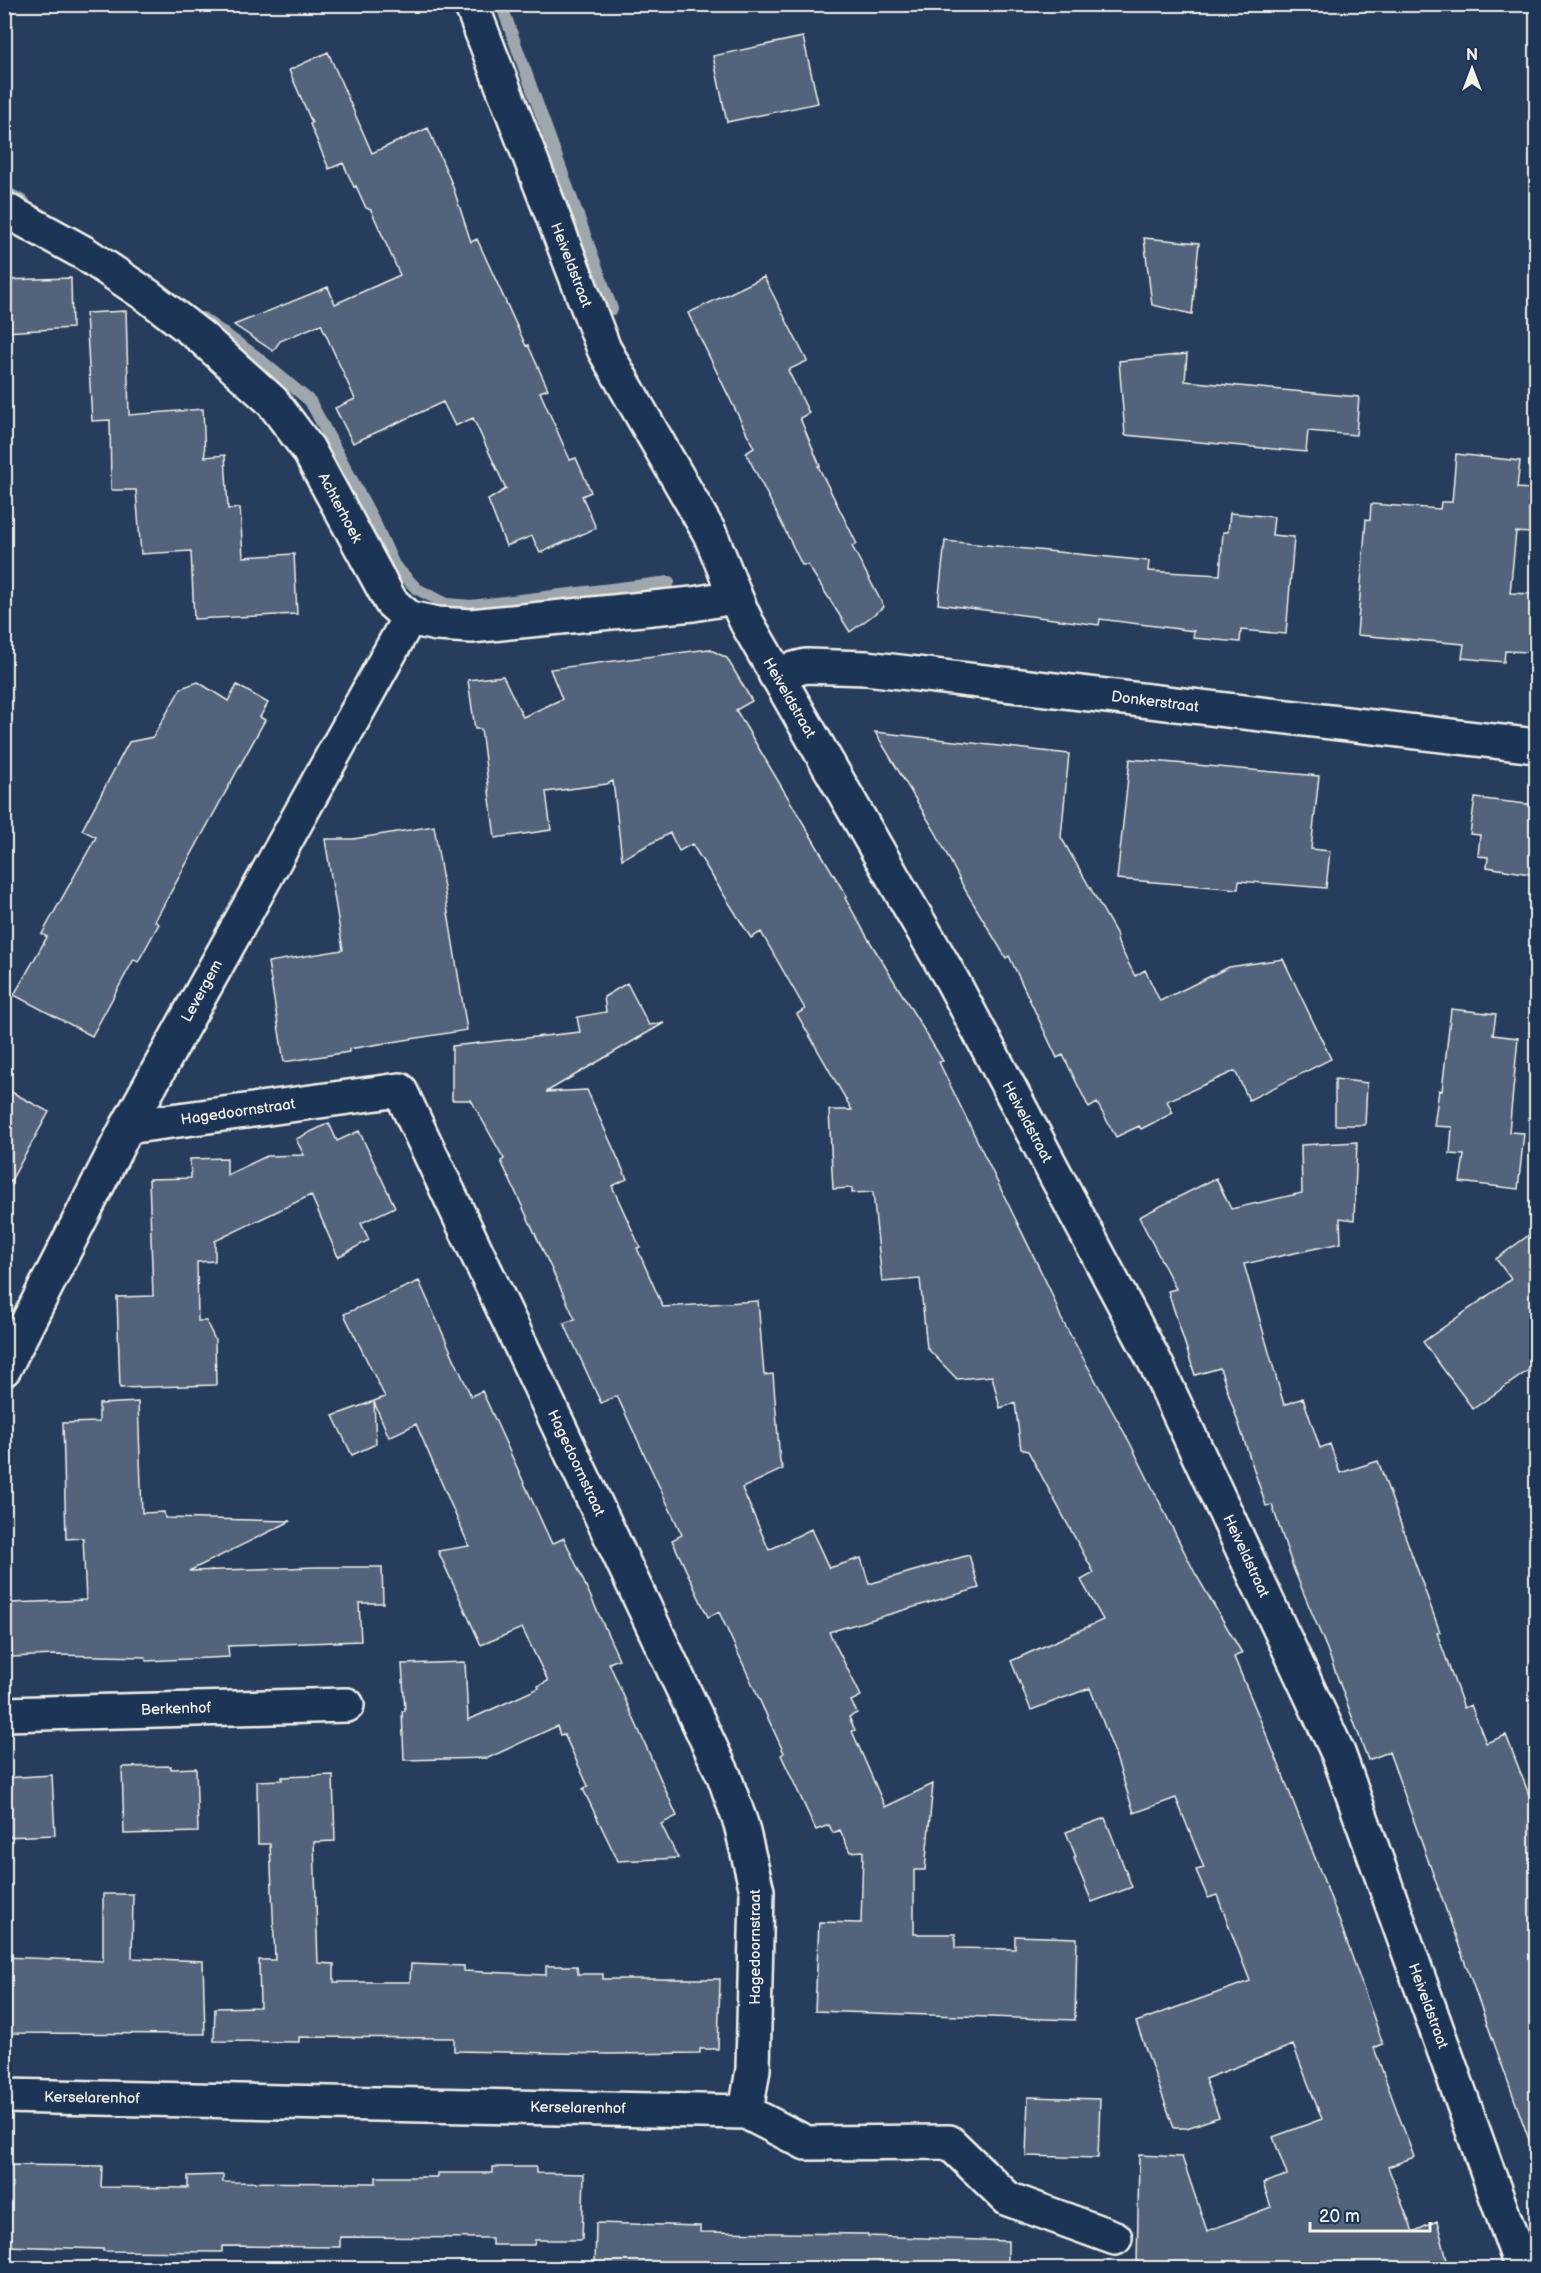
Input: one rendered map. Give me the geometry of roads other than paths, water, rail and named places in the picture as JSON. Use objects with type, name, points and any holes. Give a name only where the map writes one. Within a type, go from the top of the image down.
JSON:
[{"type":"street","name":"Heiveldstraat","points":[[471,4],[604,349],[709,532],[721,558],[734,597],[775,675],[953,982],[1155,1362],[1338,1753],[1522,2268]]},
{"type":"street","name":"Achterhoek","points":[[4,209],[84,252],[148,296],[201,337],[272,401],[308,449],[391,602],[409,618]]},
{"type":"street","points":[[409,618],[436,624],[471,626],[693,604],[734,597]]},
{"type":"street","name":"Levergem","points":[[4,1368],[127,1127],[409,618]]},
{"type":"street","name":"Donkerstraat","points":[[775,675],[806,666],[866,669],[1536,746]]},
{"type":"street","name":"Hagedoornstraat","points":[[127,1127],[400,1090],[724,1776],[741,1824],[757,1891],[753,2069],[746,2112]]},
{"type":"street","name":"Berkenhof","points":[[4,1714],[347,1705]]},
{"type":"street","name":"Kerselarenhof","points":[[4,2096],[746,2112],[806,2143],[949,2142],[1008,2199],[1115,2238]]},
{"type":"waterway","points":[[501,4],[612,309]]},
{"type":"waterway","points":[[4,191],[24,202]]},
{"type":"waterway","points":[[202,318],[257,357],[310,401],[375,523],[394,565],[417,589],[447,604],[471,606],[669,582]]}]
